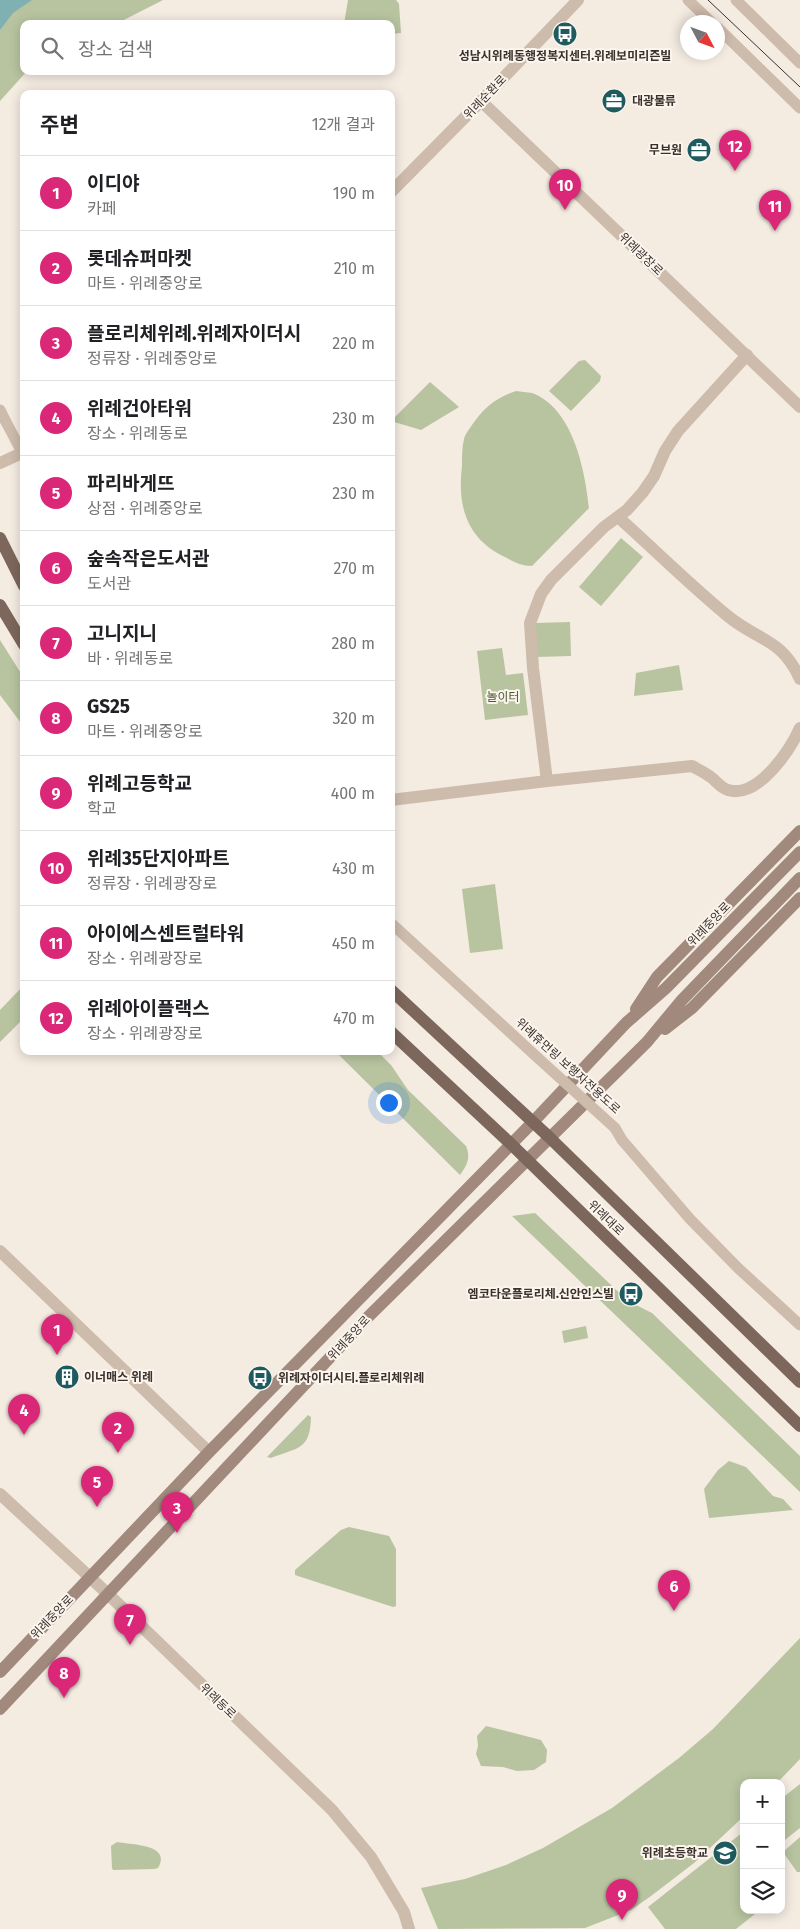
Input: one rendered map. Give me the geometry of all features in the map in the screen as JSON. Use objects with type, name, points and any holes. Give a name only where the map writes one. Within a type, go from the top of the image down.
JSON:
[{"type":"main road","points":[[0,538],[20,578]]},
{"type":"main road","points":[[0,605],[20,638]]},
{"type":"main road","name":"위례중앙로","points":[[626,1023],[657,976],[800,830]]},
{"type":"main road","name":"위례중앙로","points":[[0,1672],[209,1452],[533,1122],[626,1023],[666,988],[800,852]]},
{"type":"main road","name":"위례중앙로","points":[[0,1709],[367,1318],[647,1042],[681,1001],[800,878]]},
{"type":"main road","name":"위례중앙로","points":[[647,1042],[692,1008],[800,898]]},
{"type":"main road","name":"위례대로","points":[[395,994],[549,1137],[800,1382]]},
{"type":"main road","name":"위례대로","points":[[395,1036],[527,1159],[800,1426]]},
{"type":"street","name":"위례순환로","points":[[395,188],[482,101],[578,0]]},
{"type":"street","points":[[688,0],[704,15]]},
{"type":"street","points":[[736,0],[800,63]]},
{"type":"street","points":[[725,35],[800,108]]},
{"type":"street","name":"위례광장로","points":[[482,101],[800,407]]},
{"type":"street","points":[[547,781],[533,668],[530,623],[541,594],[551,580],[604,527],[627,510],[643,492],[654,476],[665,451],[678,431],[746,355]]},
{"type":"street","points":[[3,415],[20,448]]},
{"type":"street","points":[[0,464],[20,454]]},
{"type":"street","points":[[618,517],[731,618],[768,640],[783,652],[795,667],[800,679]]},
{"type":"street","points":[[395,800],[692,766],[728,790],[742,789],[757,783],[777,765],[790,748],[800,728]]},
{"type":"street","name":"위례휴먼링 보행자전용도로","points":[[395,927],[615,1128],[622,1140],[690,1219],[738,1268],[800,1325]]},
{"type":"street","points":[[0,1251],[209,1452]]},
{"type":"street","name":"위례동로","points":[[0,1494],[89,1579],[108,1594],[332,1810],[371,1857],[404,1912],[409,1929]]},
{"type":"green space","points":[[0,0],[163,0],[124,20],[20,20],[20,75],[23,75],[0,101]]},
{"type":"green space","points":[[348,0],[396,0],[399,4],[401,33],[395,34],[395,20],[345,20]]},
{"type":"green space","points":[[585,360],[601,376],[600,381],[571,411],[549,391],[579,361]]},
{"type":"green space","points":[[430,382],[459,407],[421,430],[395,422],[395,417]]},
{"type":"green space","points":[[516,391],[532,393],[546,401],[558,412],[567,426],[580,459],[589,508],[532,566],[522,565],[513,561],[493,551],[482,542],[468,521],[461,495],[462,452],[465,435],[486,408],[503,396]]},
{"type":"green space","points":[[621,538],[643,557],[601,606],[579,587]]},
{"type":"green space","points":[[570,622],[571,656],[536,657],[535,623]]},
{"type":"green space","points":[[0,640],[20,672],[20,722],[0,695]]},
{"type":"green space","name":"놀이터","points":[[502,648],[506,675],[523,673],[528,715],[485,720],[477,651]]},
{"type":"green space","points":[[679,665],[683,690],[634,696],[636,673]]},
{"type":"green space","points":[[495,884],[503,949],[470,953],[462,889]]},
{"type":"green space","points":[[20,989],[20,1022],[0,1042],[0,1010]]},
{"type":"green space","points":[[339,1055],[381,1055],[391,1065],[408,1090],[466,1146],[468,1161],[460,1175]]},
{"type":"green space","points":[[535,1213],[628,1301],[652,1313],[800,1456],[800,1492],[512,1216]]},
{"type":"green space","points":[[586,1326],[588,1338],[564,1343],[562,1331]]},
{"type":"green space","points":[[308,1415],[311,1417],[310,1428],[305,1442],[296,1449],[271,1458],[267,1457]]},
{"type":"green space","points":[[729,1461],[746,1467],[773,1496],[783,1499],[793,1510],[709,1518],[704,1489],[718,1470]]},
{"type":"green space","points":[[349,1527],[389,1536],[396,1549],[396,1606],[393,1607],[295,1575],[295,1570],[341,1530]]},
{"type":"green space","points":[[800,1638],[800,1759],[781,1779],[740,1779],[740,1820],[694,1863],[631,1910],[585,1928],[438,1929],[421,1888],[465,1879],[506,1865],[543,1848],[612,1808],[679,1758],[713,1729]]},
{"type":"green space","points":[[486,1726],[541,1740],[547,1750],[546,1762],[534,1770],[517,1771],[503,1767],[481,1766],[476,1754],[478,1746],[477,1736]]},
{"type":"green space","points":[[800,1784],[800,1828],[785,1840],[785,1824],[785,1796]]},
{"type":"green space","points":[[740,1834],[740,1914],[755,1914],[736,1929],[665,1929],[648,1907]]},
{"type":"green space","points":[[800,1837],[800,1872],[797,1872],[785,1855],[785,1850]]},
{"type":"green space","points":[[117,1842],[140,1845],[155,1850],[160,1854],[161,1860],[158,1868],[113,1870],[111,1846]]},
{"type":"water","points":[[0,0],[32,0],[13,13],[0,30]]},
{"type":"tram line","points":[[708,0],[800,87]]},
{"type":"place","name":"성남시위례동행정복지센터.위례보미리즌빌","points":[[565,34]]},
{"type":"place","name":"대광물류","points":[[614,101]]},
{"type":"place","name":"무브원","points":[[699,150]]},
{"type":"place","name":"위례아이플랙스","points":[[735,171]]},
{"type":"place","name":"위례35단지아파트","points":[[565,210]]},
{"type":"place","name":"아이에스센트럴타워","points":[[775,231]]},
{"type":"place","name":"엠코타운플로리체.신안인스빌","points":[[631,1294]]},
{"type":"place","name":"이디야","points":[[57,1355]]},
{"type":"place","name":"이너매스 위례","points":[[67,1377]]},
{"type":"place","name":"위례자이더시티.플로리체위례","points":[[260,1378]]},
{"type":"place","name":"위례건아타워","points":[[24,1435]]},
{"type":"place","name":"롯데슈퍼마켓","points":[[118,1453]]},
{"type":"place","name":"파리바게뜨","points":[[97,1507]]},
{"type":"place","name":"플로리체위례.위례자이더시","points":[[177,1533]]},
{"type":"place","name":"숲속작은도서관","points":[[674,1611]]},
{"type":"place","name":"고니지니","points":[[130,1645]]},
{"type":"place","name":"GS25","points":[[64,1698]]},
{"type":"place","name":"위례초등학교","points":[[725,1853]]},
{"type":"place","name":"위례고등학교","points":[[622,1920]]}]
